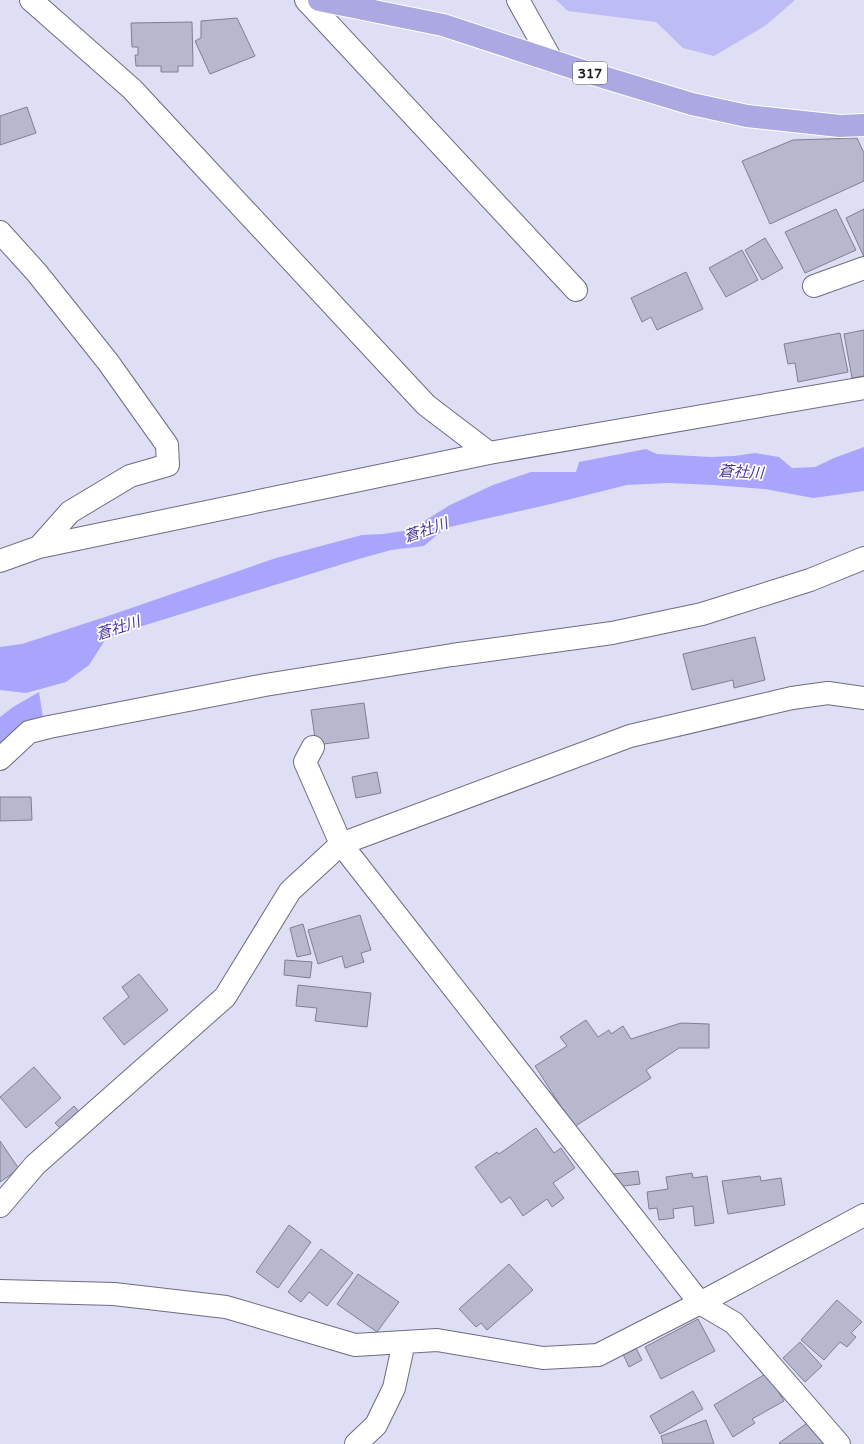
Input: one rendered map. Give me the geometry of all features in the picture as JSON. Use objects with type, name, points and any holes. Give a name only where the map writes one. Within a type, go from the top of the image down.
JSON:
[{"type":"highway","name":"317","points":[[319,0],[443,25],[552,61],[692,104],[747,116],[840,126],[864,125]]},
{"type":"street","points":[[31,0],[132,90],[426,405],[489,453]]},
{"type":"street","points":[[306,0],[576,290]]},
{"type":"street","points":[[518,0],[552,61]]},
{"type":"street","points":[[0,232],[37,273],[108,362],[167,445],[168,465],[130,476],[70,512],[39,547]]},
{"type":"street","points":[[814,286],[864,268]]},
{"type":"street","points":[[0,561],[39,547],[489,453],[864,388]]},
{"type":"street","points":[[0,759],[29,732],[49,727],[265,685],[452,655],[612,633],[702,614],[810,580],[864,558]]},
{"type":"street","points":[[0,1206],[35,1165],[226,997],[290,891],[341,844],[630,736],[792,698],[828,693],[864,698]]},
{"type":"street","points":[[313,747],[304,762],[341,844],[700,1303],[734,1323],[840,1444]]},
{"type":"street","points":[[0,1291],[114,1294],[226,1307],[355,1345],[437,1340],[543,1358],[598,1355],[700,1303],[864,1215]]},
{"type":"street","points":[[356,1444],[376,1425],[394,1388],[404,1342]]},
{"type":"shaded area","points":[[556,0],[795,0],[765,26],[714,56],[683,48],[656,22],[568,11]]},
{"type":"water","name":"蒼社川","points":[[864,447],[864,491],[813,498],[765,489],[713,485],[668,483],[627,485],[445,528],[424,546],[391,550],[362,558],[107,637],[89,665],[66,682],[26,693],[0,690],[0,647],[22,644],[276,558],[362,535],[410,530],[450,505],[493,485],[531,472],[576,472],[579,462],[646,449],[657,454],[710,457],[755,453],[779,457],[792,468],[815,467]]},
{"type":"water","points":[[39,692],[43,718],[0,744],[0,717],[13,707]]},
{"type":"building","points":[[237,18],[255,56],[210,74],[195,41],[201,38],[201,21]]},
{"type":"building","points":[[192,22],[193,66],[178,66],[178,72],[161,72],[161,66],[136,66],[135,55],[138,55],[138,47],[132,47],[131,23]]},
{"type":"building","points":[[27,107],[36,133],[0,145],[0,116]]},
{"type":"building","points":[[857,138],[864,153],[864,181],[770,224],[742,161],[793,140]]},
{"type":"building","points":[[836,209],[856,250],[805,273],[785,232]]},
{"type":"building","points":[[864,209],[864,257],[846,218]]},
{"type":"building","points":[[765,238],[783,268],[762,280],[745,250]]},
{"type":"building","points":[[742,250],[758,280],[726,297],[709,268]]},
{"type":"building","points":[[686,272],[703,309],[657,330],[651,317],[642,322],[631,298]]},
{"type":"building","points":[[864,330],[864,376],[852,378],[844,334]]},
{"type":"building","points":[[840,333],[848,372],[798,382],[795,363],[788,364],[784,344]]},
{"type":"building","points":[[755,637],[765,680],[734,688],[733,680],[692,690],[683,654]]},
{"type":"building","points":[[364,703],[369,738],[316,745],[311,710]]},
{"type":"building","points":[[377,772],[381,793],[356,798],[352,777]]},
{"type":"building","points":[[0,797],[31,797],[32,820],[0,821]]},
{"type":"building","points":[[360,915],[371,950],[361,953],[364,962],[345,968],[342,956],[318,964],[308,930]]},
{"type":"building","points":[[303,924],[311,954],[297,957],[290,928]]},
{"type":"building","points":[[285,960],[312,962],[310,978],[284,975]]},
{"type":"building","points":[[139,974],[168,1010],[124,1045],[103,1018],[129,997],[122,987]]},
{"type":"building","points":[[298,985],[371,993],[367,1027],[315,1021],[317,1008],[296,1006]]},
{"type":"building","points":[[586,1020],[598,1037],[609,1030],[611,1034],[623,1026],[631,1039],[681,1023],[709,1024],[709,1048],[679,1048],[646,1070],[651,1078],[574,1127],[535,1066],[567,1046],[560,1037]]},
{"type":"building","points":[[34,1067],[61,1098],[26,1128],[0,1097]]},
{"type":"building","points":[[74,1106],[85,1118],[66,1134],[55,1123]]},
{"type":"building","points":[[536,1128],[554,1153],[561,1148],[575,1168],[553,1183],[564,1198],[552,1207],[547,1199],[523,1216],[510,1197],[501,1203],[475,1167],[497,1152],[499,1154]]},
{"type":"building","points":[[0,1141],[19,1169],[0,1182]]},
{"type":"building","points":[[638,1171],[640,1184],[616,1187],[614,1174]]},
{"type":"building","points":[[692,1173],[693,1178],[707,1176],[714,1223],[695,1226],[693,1206],[673,1209],[674,1218],[659,1220],[657,1208],[649,1209],[647,1192],[668,1189],[666,1177]]},
{"type":"building","points":[[760,1176],[761,1181],[781,1178],[785,1205],[728,1214],[722,1181]]},
{"type":"building","points":[[289,1225],[311,1242],[278,1288],[256,1272]]},
{"type":"building","points":[[321,1249],[353,1273],[327,1306],[309,1292],[301,1302],[288,1292]]},
{"type":"building","points":[[509,1264],[533,1290],[487,1330],[481,1323],[476,1327],[459,1309]]},
{"type":"building","points":[[358,1274],[399,1302],[377,1332],[337,1304]]},
{"type":"building","points":[[837,1300],[862,1322],[851,1333],[856,1337],[847,1347],[840,1342],[824,1360],[801,1340]]},
{"type":"building","points":[[698,1319],[715,1351],[661,1379],[645,1347]]},
{"type":"building","points":[[800,1342],[822,1366],[805,1382],[783,1358]]},
{"type":"building","points":[[636,1348],[642,1360],[629,1367],[623,1354]]},
{"type":"building","points":[[767,1373],[784,1401],[752,1419],[755,1423],[733,1437],[714,1405]]},
{"type":"building","points":[[693,1391],[703,1409],[660,1434],[650,1416]]},
{"type":"building","points":[[706,1420],[714,1444],[663,1444],[661,1436]]},
{"type":"building","points":[[810,1421],[827,1444],[779,1443]]}]
